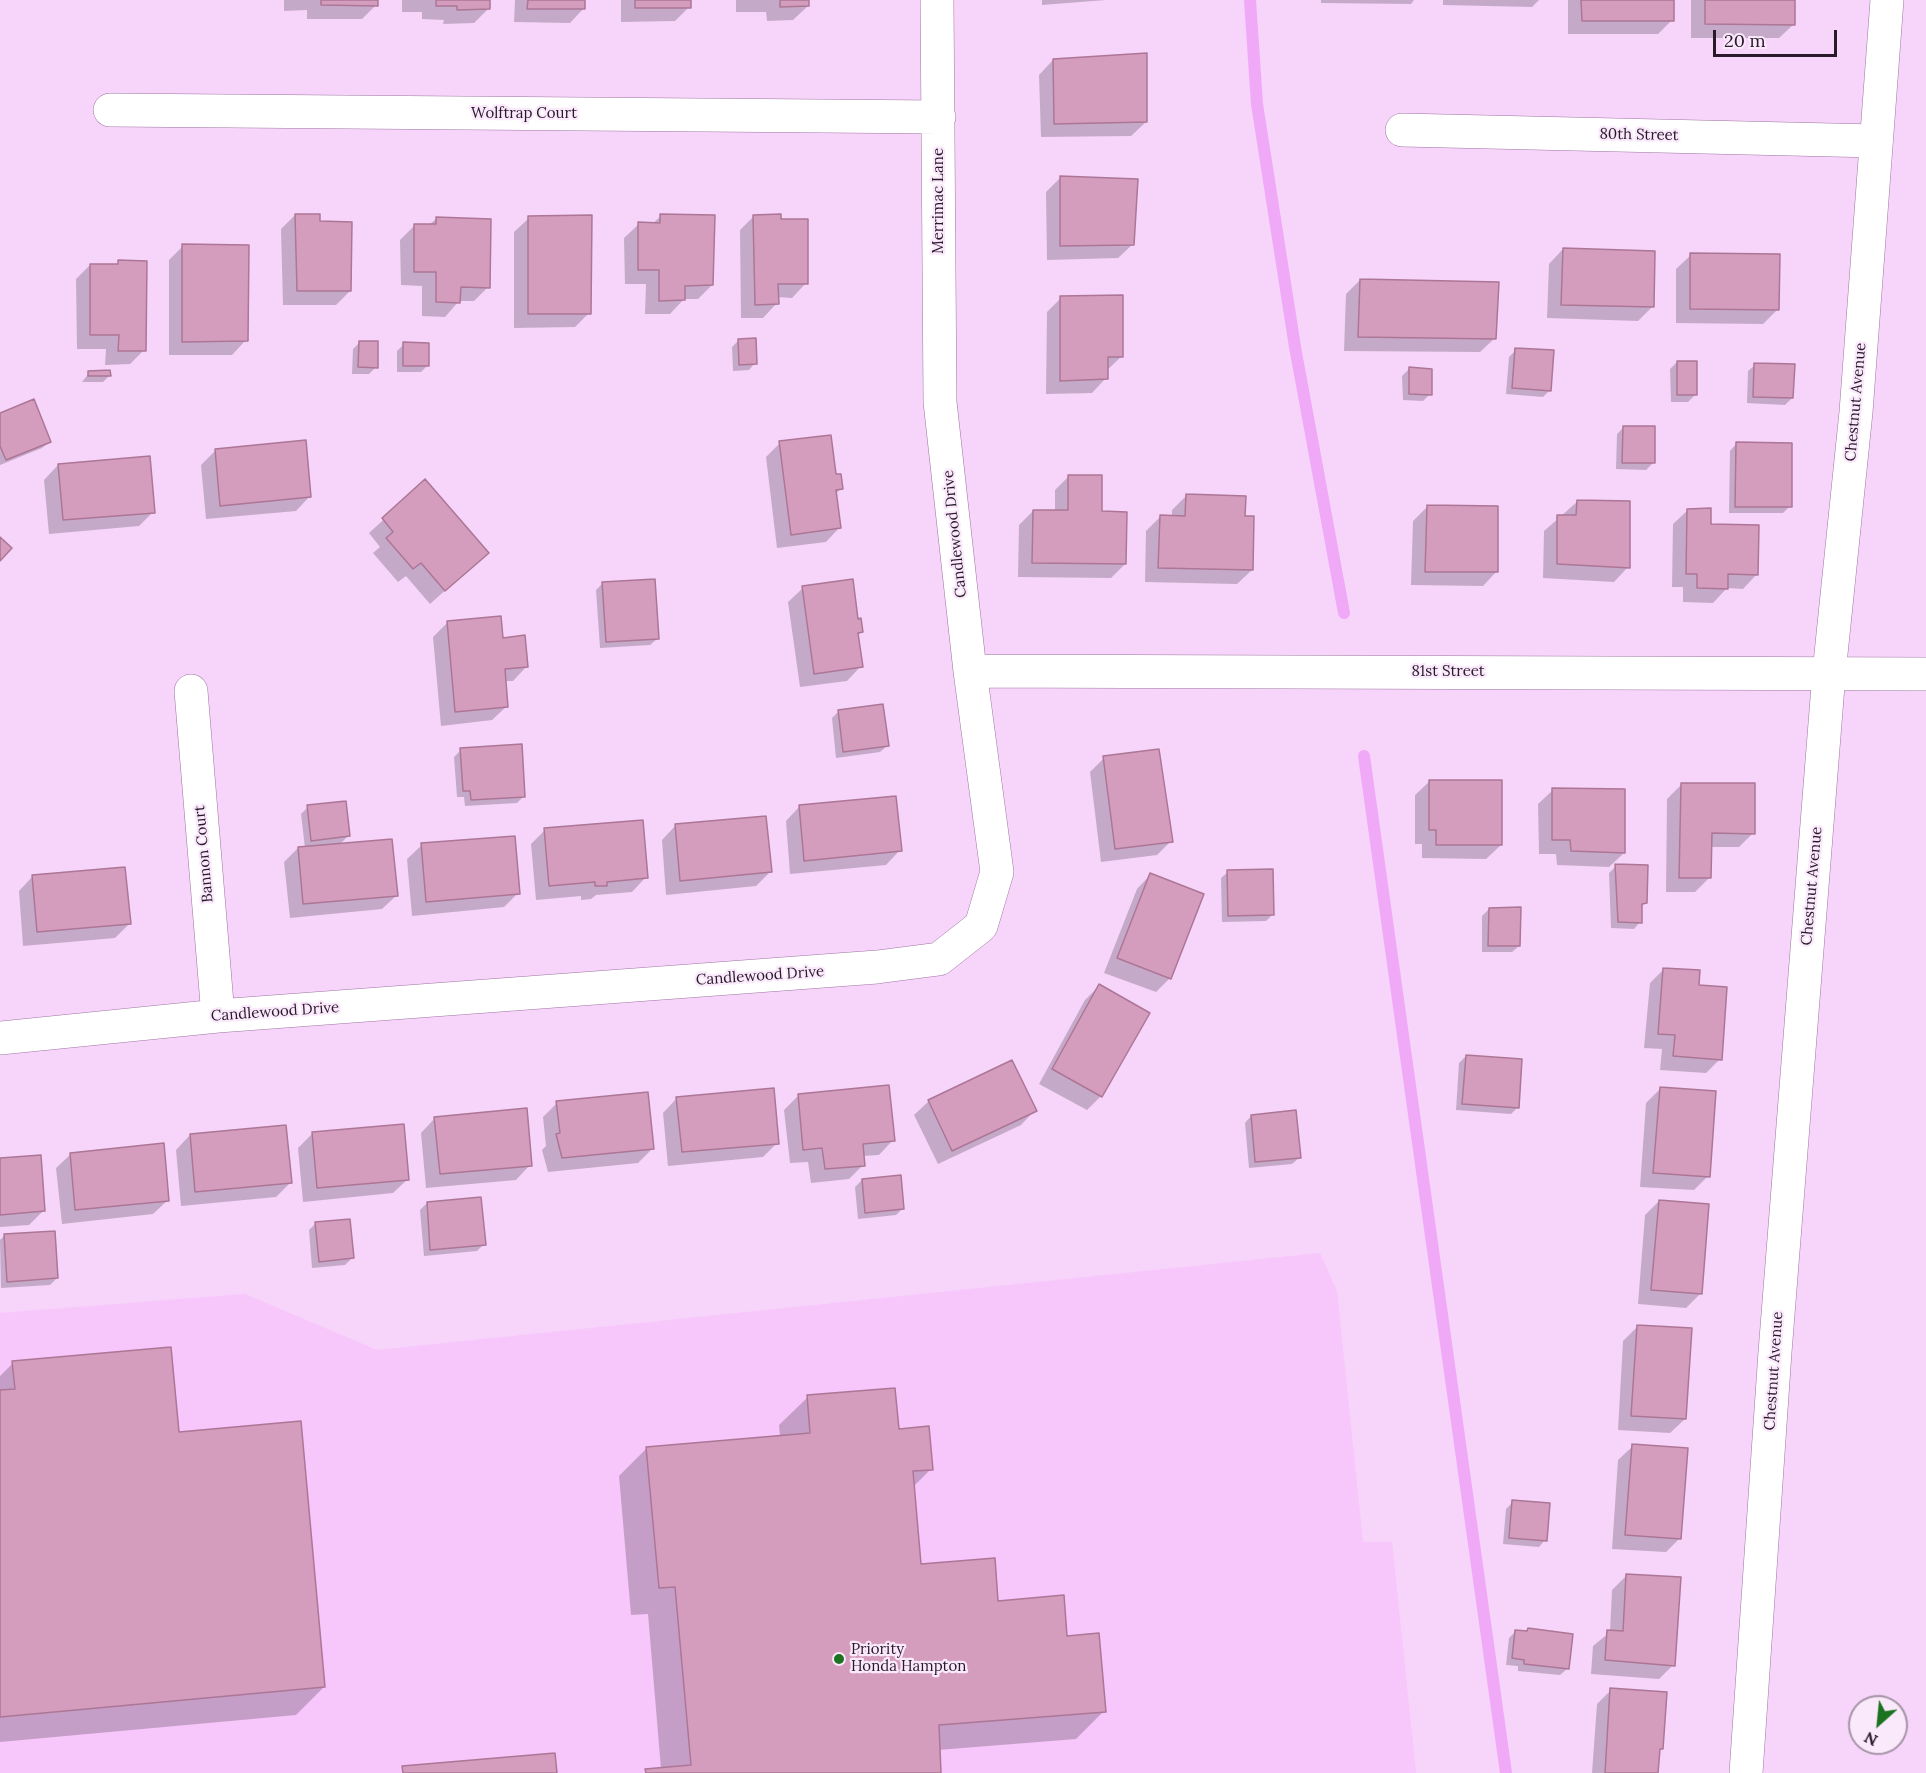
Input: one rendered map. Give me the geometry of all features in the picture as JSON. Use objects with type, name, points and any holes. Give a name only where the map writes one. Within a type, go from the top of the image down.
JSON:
[{"type":"street","name":"Merrimac Lane","points":[[937,0],[940,402]]},
{"type":"street","name":"Chestnut Avenue","points":[[1746,1773],[1775,1352],[1829,673],[1856,412],[1887,0]]},
{"type":"street","name":"Wolftrap Court","points":[[110,110],[939,117]]},
{"type":"street","name":"80th Street","points":[[1402,130],[1876,141]]},
{"type":"street","name":"Candlewood Drive","points":[[0,1038],[218,1016],[877,967],[939,959],[981,926],[997,872],[970,671],[940,402]]},
{"type":"street","name":"81st Street","points":[[970,671],[1926,674]]},
{"type":"street","name":"Bannon Court","points":[[191,691],[218,1016]]},
{"type":"shaded area","points":[[1320,1253],[1337,1291],[1363,1542],[1392,1542],[1416,1773],[0,1773],[0,1313],[245,1294],[377,1350]]},
{"type":"building","points":[[321,0],[378,0],[378,6],[321,5]]},
{"type":"building","points":[[436,0],[490,0],[490,9],[457,10],[457,6],[436,6]]},
{"type":"building","points":[[528,0],[585,0],[585,9],[527,9]]},
{"type":"building","points":[[635,0],[691,0],[691,8],[635,8]]},
{"type":"building","points":[[780,0],[809,0],[809,6],[780,7]]},
{"type":"building","points":[[1581,0],[1674,0],[1674,21],[1582,21]]},
{"type":"building","points":[[1705,0],[1795,0],[1795,25],[1705,24]]},
{"type":"building","points":[[1147,53],[1147,122],[1054,124],[1053,59]]},
{"type":"building","points":[[1060,176],[1138,179],[1134,245],[1060,246]]},
{"type":"building","points":[[295,214],[320,214],[320,221],[352,222],[351,291],[297,291]]},
{"type":"building","points":[[660,214],[715,215],[713,285],[685,286],[685,300],[659,301],[659,270],[638,270],[638,222],[660,223]]},
{"type":"building","points":[[781,214],[781,219],[808,219],[808,284],[778,284],[779,304],[755,305],[753,215]]},
{"type":"building","points":[[592,215],[591,314],[528,314],[528,216]]},
{"type":"building","points":[[436,217],[491,219],[490,288],[461,287],[460,303],[436,302],[436,272],[414,272],[414,224],[436,224]]},
{"type":"building","points":[[182,244],[249,245],[248,341],[182,342]]},
{"type":"building","points":[[1563,248],[1655,251],[1654,307],[1561,305]]},
{"type":"building","points":[[1690,253],[1780,254],[1779,310],[1690,309]]},
{"type":"building","points":[[118,260],[147,261],[146,351],[118,351],[119,335],[90,335],[90,264],[118,264]]},
{"type":"building","points":[[1360,279],[1499,282],[1496,339],[1358,337]]},
{"type":"building","points":[[1123,295],[1123,357],[1108,357],[1108,379],[1060,381],[1060,296]]},
{"type":"building","points":[[756,338],[757,364],[739,365],[738,339]]},
{"type":"building","points":[[359,341],[378,341],[378,368],[358,367]]},
{"type":"building","points":[[403,342],[429,343],[429,366],[403,366]]},
{"type":"building","points":[[1515,348],[1554,350],[1551,391],[1512,388]]},
{"type":"building","points":[[1677,361],[1697,361],[1697,395],[1677,395]]},
{"type":"building","points":[[1754,363],[1795,364],[1793,398],[1753,397]]},
{"type":"building","points":[[1409,367],[1432,369],[1432,395],[1409,394]]},
{"type":"building","points":[[110,370],[111,376],[88,376],[88,371]]},
{"type":"building","points":[[34,399],[51,442],[6,460],[0,446],[0,413]]},
{"type":"building","points":[[1623,426],[1655,426],[1655,463],[1622,463]]},
{"type":"building","points":[[831,435],[836,474],[841,474],[843,489],[836,490],[841,528],[791,535],[779,441]]},
{"type":"building","points":[[306,440],[311,497],[220,506],[215,449]]},
{"type":"building","points":[[1736,442],[1792,443],[1792,507],[1735,507]]},
{"type":"building","points":[[150,456],[155,513],[63,520],[58,464]]},
{"type":"building","points":[[1068,475],[1102,475],[1102,511],[1127,512],[1126,564],[1032,563],[1033,510],[1068,510]]},
{"type":"building","points":[[425,479],[489,553],[445,591],[421,563],[413,569],[386,538],[393,532],[382,518]]},
{"type":"building","points":[[1186,494],[1246,496],[1245,516],[1254,516],[1253,570],[1158,568],[1160,515],[1185,516]]},
{"type":"building","points":[[1577,500],[1630,501],[1630,568],[1557,564],[1557,515],[1576,515]]},
{"type":"building","points":[[1427,505],[1498,506],[1498,572],[1425,572]]},
{"type":"building","points":[[1711,508],[1711,524],[1759,525],[1758,575],[1728,574],[1728,589],[1697,588],[1697,574],[1686,574],[1687,509]]},
{"type":"building","points":[[0,537],[12,548],[0,561]]},
{"type":"building","points":[[655,579],[659,639],[606,642],[602,582]]},
{"type":"building","points":[[853,579],[858,619],[861,618],[863,632],[858,633],[863,667],[814,674],[802,586]]},
{"type":"building","points":[[501,616],[503,638],[525,635],[528,667],[505,669],[508,707],[455,712],[447,621]]},
{"type":"building","points":[[883,704],[889,746],[843,752],[838,710]]},
{"type":"building","points":[[522,744],[525,797],[471,800],[470,791],[463,791],[460,748]]},
{"type":"building","points":[[1159,749],[1173,842],[1115,849],[1103,756]]},
{"type":"building","points":[[1429,780],[1502,780],[1502,845],[1436,845],[1436,830],[1429,830]]},
{"type":"building","points":[[1681,783],[1755,783],[1755,834],[1712,833],[1711,878],[1679,878]]},
{"type":"building","points":[[1552,788],[1625,789],[1625,853],[1571,851],[1570,840],[1552,840]]},
{"type":"building","points":[[896,796],[902,851],[804,861],[799,805]]},
{"type":"building","points":[[346,801],[350,836],[311,841],[307,805]]},
{"type":"building","points":[[766,816],[772,872],[680,881],[675,824]]},
{"type":"building","points":[[643,820],[648,878],[607,882],[607,886],[595,886],[595,882],[549,886],[544,828]]},
{"type":"building","points":[[515,836],[520,894],[426,902],[421,843]]},
{"type":"building","points":[[392,839],[398,896],[303,904],[298,847]]},
{"type":"building","points":[[1615,864],[1648,865],[1647,903],[1642,904],[1642,923],[1618,922]]},
{"type":"building","points":[[125,867],[131,924],[37,932],[32,875]]},
{"type":"building","points":[[1273,869],[1274,915],[1228,916],[1227,870]]},
{"type":"building","points":[[1150,873],[1204,894],[1171,979],[1117,958]]},
{"type":"building","points":[[1521,907],[1520,946],[1488,946],[1489,908]]},
{"type":"building","points":[[1663,968],[1700,970],[1699,985],[1727,987],[1722,1060],[1673,1056],[1675,1035],[1658,1034]]},
{"type":"building","points":[[1099,984],[1150,1013],[1102,1097],[1052,1069]]},
{"type":"building","points":[[1466,1055],[1522,1059],[1519,1108],[1462,1104]]},
{"type":"building","points":[[1012,1060],[1037,1111],[952,1151],[928,1100]]},
{"type":"building","points":[[889,1085],[895,1141],[863,1144],[865,1166],[825,1169],[822,1148],[803,1150],[798,1094]]},
{"type":"building","points":[[1660,1087],[1716,1091],[1710,1177],[1653,1173]]},
{"type":"building","points":[[774,1088],[779,1144],[682,1152],[676,1097]]},
{"type":"building","points":[[648,1092],[654,1149],[562,1158],[556,1134],[560,1133],[556,1101]]},
{"type":"building","points":[[527,1108],[532,1166],[440,1174],[434,1117]]},
{"type":"building","points":[[1296,1110],[1301,1158],[1255,1162],[1251,1115]]},
{"type":"building","points":[[404,1124],[409,1180],[317,1188],[312,1132]]},
{"type":"building","points":[[286,1125],[292,1183],[195,1192],[190,1134]]},
{"type":"building","points":[[164,1143],[169,1201],[75,1210],[70,1153]]},
{"type":"building","points":[[41,1155],[45,1211],[0,1215],[0,1158]]},
{"type":"building","points":[[901,1175],[904,1209],[865,1213],[862,1179]]},
{"type":"building","points":[[481,1197],[486,1245],[430,1250],[427,1202]]},
{"type":"building","points":[[1659,1200],[1709,1204],[1702,1294],[1651,1290]]},
{"type":"building","points":[[350,1219],[354,1258],[319,1262],[315,1222]]},
{"type":"building","points":[[55,1231],[58,1278],[7,1282],[4,1234]]},
{"type":"building","points":[[1637,1325],[1692,1328],[1686,1419],[1631,1416]]},
{"type":"building","points":[[171,1347],[179,1432],[301,1421],[325,1687],[0,1717],[0,1390],[15,1389],[12,1361]]},
{"type":"building","points":[[895,1388],[899,1429],[929,1426],[933,1470],[913,1471],[921,1564],[995,1558],[998,1601],[1064,1595],[1067,1636],[1099,1633],[1106,1712],[939,1725],[941,1773],[646,1773],[645,1769],[691,1765],[675,1587],[659,1588],[646,1447],[810,1433],[807,1395]]},
{"type":"building","points":[[1632,1444],[1688,1448],[1681,1539],[1625,1535]]},
{"type":"building","points":[[1512,1500],[1550,1503],[1547,1541],[1509,1538]]},
{"type":"building","points":[[1626,1574],[1681,1577],[1675,1666],[1605,1660],[1607,1630],[1623,1631]]},
{"type":"building","points":[[1528,1628],[1573,1634],[1569,1669],[1524,1664],[1524,1660],[1512,1658],[1515,1630],[1527,1631]]},
{"type":"building","points":[[1610,1688],[1667,1692],[1663,1749],[1660,1749],[1658,1773],[1605,1773]]},
{"type":"building","points":[[555,1753],[557,1773],[403,1773],[402,1766]]},
{"type":"waterway","points":[[1250,0],[1257,104],[1295,347],[1344,613]]},
{"type":"waterway","points":[[1364,756],[1506,1773]]},
{"type":"place","name":"Priority Honda Hampton","points":[[839,1659]]}]
